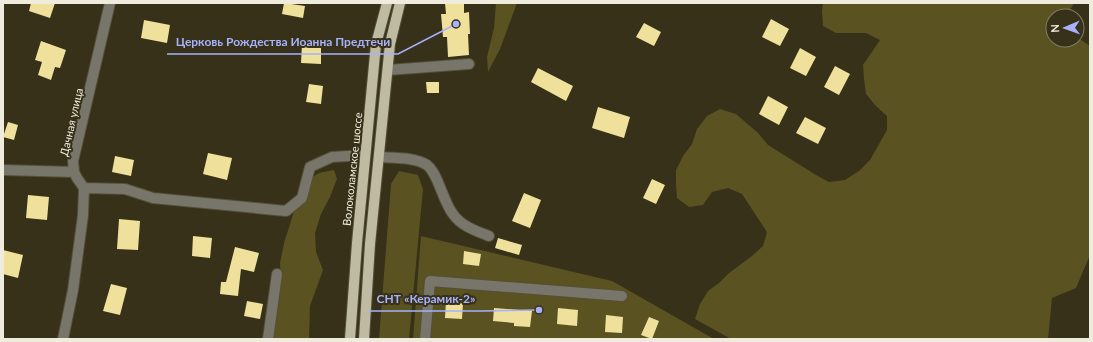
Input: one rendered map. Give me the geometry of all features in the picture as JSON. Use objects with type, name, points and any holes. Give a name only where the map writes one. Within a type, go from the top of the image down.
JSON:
[{"type":"main road","name":"Волоколамское шоссе","points":[[350,339],[357,243],[376,44],[387,3]]},
{"type":"main road","points":[[364,339],[370,244],[390,44],[400,3]]},
{"type":"street","name":"Дачная улица","points":[[84,188],[74,172],[73,161],[110,3]]},
{"type":"street","points":[[388,70],[469,64]]},
{"type":"street","points":[[63,339],[73,290],[83,215],[84,188],[125,189],[153,198],[286,211],[302,198],[310,167],[332,157],[366,155]]},
{"type":"street","points":[[379,157],[409,159],[428,166],[435,176],[444,200],[453,215],[466,226],[489,236]]},
{"type":"street","points":[[3,170],[74,172]]},
{"type":"street","points":[[268,339],[277,274]]},
{"type":"street","points":[[425,339],[430,282],[622,296]]},
{"type":"shaded area","points":[[496,3],[517,3],[500,49],[488,72],[487,57],[494,28]]},
{"type":"shaded area","points":[[823,3],[1074,3],[1071,8],[1045,8],[1045,48],[1085,48],[1085,43],[1090,46],[1090,255],[1076,288],[1052,298],[1048,339],[731,339],[695,319],[700,304],[708,291],[763,246],[767,232],[742,194],[728,188],[712,192],[703,205],[689,207],[677,198],[676,170],[683,156],[692,144],[697,129],[707,116],[720,109],[736,114],[758,133],[768,145],[829,182],[845,180],[859,171],[870,160],[887,130],[887,116],[866,94],[864,78],[863,65],[880,40],[866,33],[836,33],[823,26]]},
{"type":"shaded area","points":[[334,170],[337,179],[321,214],[315,233],[316,252],[323,270],[310,306],[309,339],[272,339],[275,303],[281,283],[280,263],[284,243],[303,183],[319,173]]},
{"type":"shaded area","points":[[399,171],[418,175],[423,189],[409,339],[379,339],[391,184]]},
{"type":"shaded area","points":[[421,236],[612,281],[714,339],[413,339]]},
{"type":"building","points":[[31,3],[55,3],[50,18],[29,11]]},
{"type":"building","points":[[284,3],[305,6],[303,18],[282,14]]},
{"type":"building","points":[[445,3],[464,3],[464,13],[469,12],[469,55],[448,57],[447,37],[443,37],[441,14],[446,14]]},
{"type":"building","points":[[771,19],[789,29],[780,46],[762,37]]},
{"type":"building","points":[[144,20],[170,25],[167,43],[141,38]]},
{"type":"building","points":[[644,23],[661,32],[654,46],[636,37]]},
{"type":"building","points":[[41,41],[66,50],[60,68],[55,67],[51,80],[38,75],[42,62],[35,60]]},
{"type":"building","points":[[302,44],[321,44],[321,64],[301,63]]},
{"type":"building","points":[[800,48],[816,57],[806,76],[790,68]]},
{"type":"building","points":[[835,66],[850,74],[839,95],[824,87]]},
{"type":"building","points":[[538,68],[573,86],[566,101],[531,82]]},
{"type":"building","points":[[426,82],[439,82],[439,93],[427,93]]},
{"type":"building","points":[[309,84],[323,86],[321,104],[306,102]]},
{"type":"building","points":[[768,96],[788,107],[779,125],[759,114]]},
{"type":"building","points":[[598,107],[630,117],[624,138],[592,128]]},
{"type":"building","points":[[805,117],[826,128],[818,144],[796,133]]},
{"type":"building","points":[[8,122],[18,125],[14,140],[3,137]]},
{"type":"building","points":[[208,153],[232,158],[227,180],[203,174]]},
{"type":"building","points":[[115,156],[134,160],[131,176],[112,172]]},
{"type":"building","points":[[652,179],[665,185],[656,204],[643,198]]},
{"type":"building","points":[[524,193],[541,200],[530,228],[512,221]]},
{"type":"building","points":[[28,195],[49,197],[47,220],[26,218]]},
{"type":"building","points":[[119,219],[140,221],[138,250],[117,249]]},
{"type":"building","points":[[193,236],[212,238],[210,258],[192,256]]},
{"type":"building","points":[[498,238],[522,245],[519,255],[495,248]]},
{"type":"building","points":[[235,247],[259,253],[254,272],[241,269],[238,296],[220,294],[221,282],[226,282]]},
{"type":"building","points":[[3,250],[23,255],[18,278],[3,274]]},
{"type":"building","points":[[464,251],[481,254],[479,266],[463,264]]},
{"type":"building","points":[[111,284],[127,288],[120,315],[103,311]]},
{"type":"building","points":[[247,301],[263,304],[260,319],[244,316]]},
{"type":"building","points":[[446,301],[463,303],[462,319],[445,318]]},
{"type":"building","points":[[494,308],[532,311],[530,327],[514,326],[514,323],[493,321]]},
{"type":"building","points":[[558,308],[578,310],[577,326],[557,324]]},
{"type":"building","points":[[606,315],[623,317],[622,333],[605,332]]},
{"type":"building","points":[[649,317],[659,321],[652,339],[641,335]]},
{"type":"place","name":"Церковь Рождества Иоанна Предтечи","points":[[456,24]]},
{"type":"place","name":"СНТ «Керамик-2»","points":[[539,310]]}]
